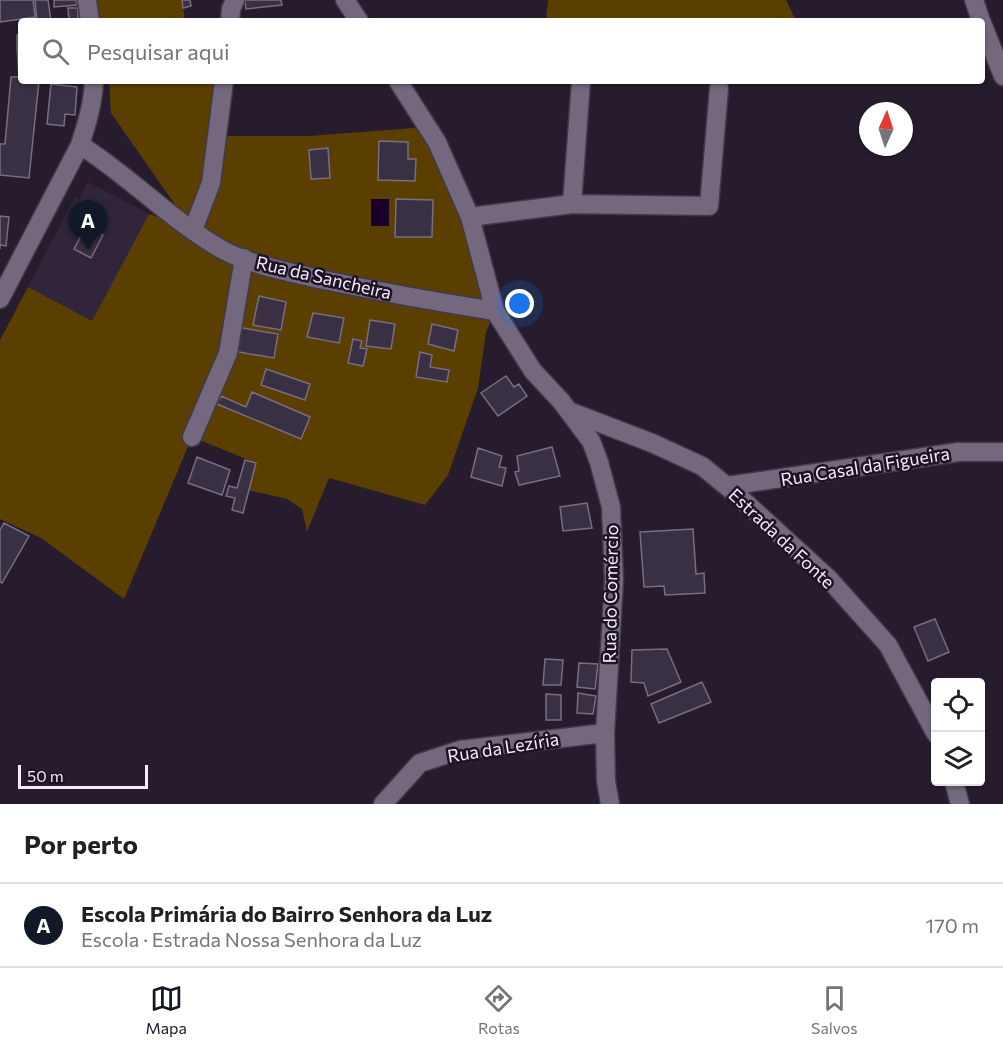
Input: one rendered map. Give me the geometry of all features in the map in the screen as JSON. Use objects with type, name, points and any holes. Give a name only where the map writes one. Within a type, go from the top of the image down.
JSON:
[{"type":"street","points":[[87,0],[90,18]]},
{"type":"street","points":[[230,18],[231,9],[236,0]]},
{"type":"street","points":[[345,0],[357,18]]},
{"type":"street","points":[[974,0],[981,18]]},
{"type":"street","points":[[985,30],[1003,76]]},
{"type":"street","points":[[0,299],[80,145],[88,121],[94,84]]},
{"type":"street","points":[[193,230],[211,183],[224,84]]},
{"type":"street","name":"Rua do Comércio","points":[[400,84],[437,142],[470,217],[495,311],[533,372],[569,411],[591,441],[599,462],[611,507],[614,580],[605,733],[609,804]]},
{"type":"street","points":[[572,204],[581,84]]},
{"type":"street","points":[[470,217],[572,204],[709,206],[719,88]]},
{"type":"street","name":"Rua da Sancheira","points":[[80,145],[99,157],[193,230],[225,251],[276,270],[392,294],[495,311]]},
{"type":"street","points":[[192,437],[228,353],[244,258]]},
{"type":"street","name":"Estrada da Fonte","points":[[569,411],[652,443],[702,466],[727,486],[829,579],[888,645],[935,732]]},
{"type":"street","name":"Rua Casal da Figueira","points":[[727,486],[958,452],[1003,452]]},
{"type":"street","name":"Rua da Lezíria","points":[[383,804],[420,763],[450,753],[605,733]]},
{"type":"street","points":[[955,786],[960,804]]},
{"type":"shaded area","points":[[97,0],[182,0],[185,18],[100,18]]},
{"type":"shaded area","points":[[548,0],[786,0],[795,18],[546,18]]},
{"type":"shaded area","points":[[109,84],[224,84],[218,136],[309,136],[427,127],[437,142],[495,311],[486,332],[478,388],[448,475],[425,505],[329,478],[307,532],[302,509],[287,499],[249,490],[256,463],[192,437],[124,599],[41,538],[0,519],[0,340],[28,287],[92,321],[149,214],[192,229],[111,113]],"holes":[[[266,370],[305,399],[261,385]],[[252,392],[310,417],[301,439],[217,404],[221,396],[246,407]]]},
{"type":"shaded area","points":[[88,182],[149,214],[92,322],[28,287],[75,197],[79,200]]},
{"type":"shaded area","points":[[371,199],[389,199],[389,226],[371,226]]},
{"type":"building","points":[[0,0],[33,0],[35,17],[0,22]]},
{"type":"building","points":[[35,0],[48,0],[51,18],[37,18]]},
{"type":"building","points":[[54,0],[76,0],[77,5],[54,7]]},
{"type":"building","points":[[182,0],[190,0],[191,6],[183,8]]},
{"type":"building","points":[[245,0],[281,0],[282,5],[246,9]]},
{"type":"building","points":[[68,8],[78,8],[78,18],[69,18]]},
{"type":"building","points":[[11,77],[18,77],[18,84],[39,84],[29,178],[0,175],[0,144],[5,144]]},
{"type":"building","points":[[51,84],[77,87],[75,115],[65,114],[64,126],[47,124]]},
{"type":"building","points":[[379,141],[408,142],[408,159],[416,159],[415,181],[378,180]]},
{"type":"building","points":[[328,148],[330,178],[311,179],[309,150]]},
{"type":"building","points":[[396,199],[433,200],[432,237],[395,237]]},
{"type":"building","points":[[0,216],[9,217],[6,246],[0,245]]},
{"type":"building","points":[[83,216],[98,223],[94,231],[103,235],[91,258],[74,249],[82,234],[76,230]]},
{"type":"building","points":[[259,296],[286,302],[281,330],[253,325]]},
{"type":"building","points":[[313,313],[344,318],[339,343],[307,337]]},
{"type":"building","points":[[370,320],[395,324],[391,349],[366,346]]},
{"type":"building","points":[[432,324],[458,330],[454,351],[428,344]]},
{"type":"building","points":[[237,327],[278,334],[274,358],[233,351]]},
{"type":"building","points":[[353,339],[362,341],[360,348],[367,349],[363,366],[348,363]]},
{"type":"building","points":[[420,352],[432,355],[430,367],[449,370],[447,382],[416,377]]},
{"type":"building","points":[[266,369],[310,384],[305,400],[261,385]]},
{"type":"building","points":[[506,376],[514,387],[519,384],[527,396],[498,416],[481,393]]},
{"type":"building","points":[[252,392],[310,417],[301,439],[217,404],[221,396],[246,407]]},
{"type":"building","points":[[552,447],[560,476],[519,485],[515,472],[519,471],[517,456]]},
{"type":"building","points":[[478,448],[502,456],[499,467],[506,468],[502,486],[471,477]]},
{"type":"building","points":[[197,457],[230,470],[222,495],[188,483]]},
{"type":"building","points":[[245,460],[256,463],[243,513],[232,510],[235,498],[226,496],[229,486],[237,488]]},
{"type":"building","points":[[587,503],[592,528],[563,531],[560,507]]},
{"type":"building","points":[[4,523],[29,536],[2,583],[0,582],[0,530]]},
{"type":"building","points":[[693,529],[696,574],[704,573],[705,593],[665,595],[664,586],[644,587],[640,532]]},
{"type":"building","points":[[935,619],[949,652],[928,661],[914,627]]},
{"type":"building","points":[[667,649],[681,682],[648,696],[644,683],[631,682],[632,650]]},
{"type":"building","points":[[545,659],[563,660],[561,685],[543,685]]},
{"type":"building","points":[[579,663],[598,664],[595,689],[577,687]]},
{"type":"building","points":[[702,682],[711,702],[659,723],[651,704]]},
{"type":"building","points":[[578,693],[596,696],[593,714],[577,713]]},
{"type":"building","points":[[546,694],[561,695],[561,720],[546,720]]},
{"type":"place","name":"Escola Primária do Bairro Senhora da Luz","points":[[88,250]]}]
